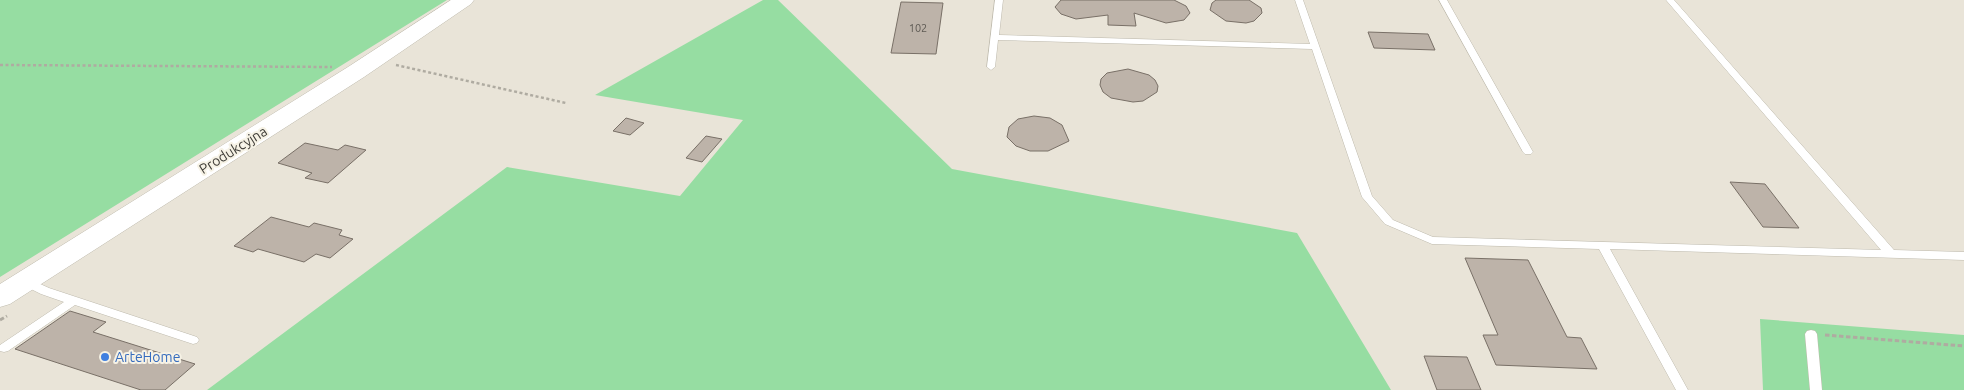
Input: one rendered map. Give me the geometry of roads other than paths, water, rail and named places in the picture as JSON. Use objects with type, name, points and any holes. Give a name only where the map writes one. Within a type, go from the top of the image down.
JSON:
[{"type":"street","name":"Produkcyjna","points":[[0,296],[376,60],[464,0]]},
{"type":"lane","points":[[991,67],[999,0]]},
{"type":"lane","points":[[1299,0],[1367,197],[1389,222],[1432,240],[1964,256]]},
{"type":"lane","points":[[1443,0],[1528,152]]},
{"type":"lane","points":[[1670,0],[1891,254]]},
{"type":"lane","points":[[994,37],[1316,47]]},
{"type":"lane","points":[[1603,246],[1682,390]]},
{"type":"lane","points":[[24,281],[45,291],[193,340]]},
{"type":"lane","points":[[4,348],[74,300]]},
{"type":"lane","points":[[1811,334],[1816,390]]},
{"type":"place","name":"ArteHome","points":[[105,357]]}]
